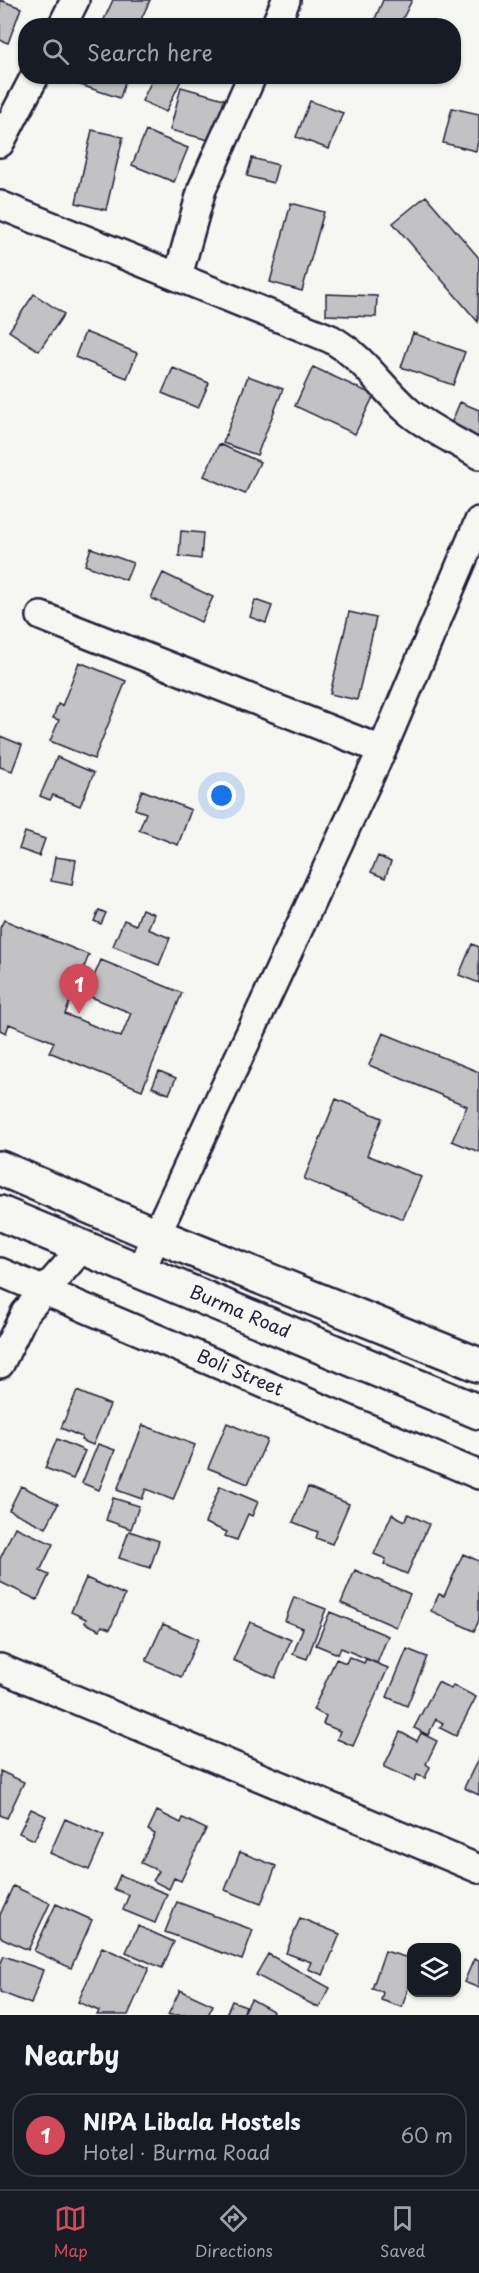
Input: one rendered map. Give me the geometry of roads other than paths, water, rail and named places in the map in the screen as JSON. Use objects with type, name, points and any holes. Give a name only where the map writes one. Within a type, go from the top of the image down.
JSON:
[{"type":"main road","points":[[0,1168],[156,1235],[479,1365]]},
{"type":"main road","name":"Burma Road","points":[[0,1213],[82,1248],[142,1270],[479,1412]]},
{"type":"street","points":[[66,18],[75,0]]},
{"type":"street","points":[[278,18],[286,0]]},
{"type":"street","points":[[0,143],[31,84]]},
{"type":"street","points":[[178,276],[202,189],[248,84]]},
{"type":"street","points":[[0,205],[331,339],[364,363],[410,413],[479,454]]},
{"type":"street","points":[[142,1270],[156,1235],[382,750],[479,521]]},
{"type":"street","points":[[40,616],[382,750]]},
{"type":"street","points":[[0,1364],[25,1313],[82,1248]]},
{"type":"street","name":"Boli Street","points":[[0,1272],[479,1475]]},
{"type":"street","points":[[0,1668],[479,1869]]},
{"type":"place","name":"NIPA Libala Hostels","points":[[79,1014]]}]
